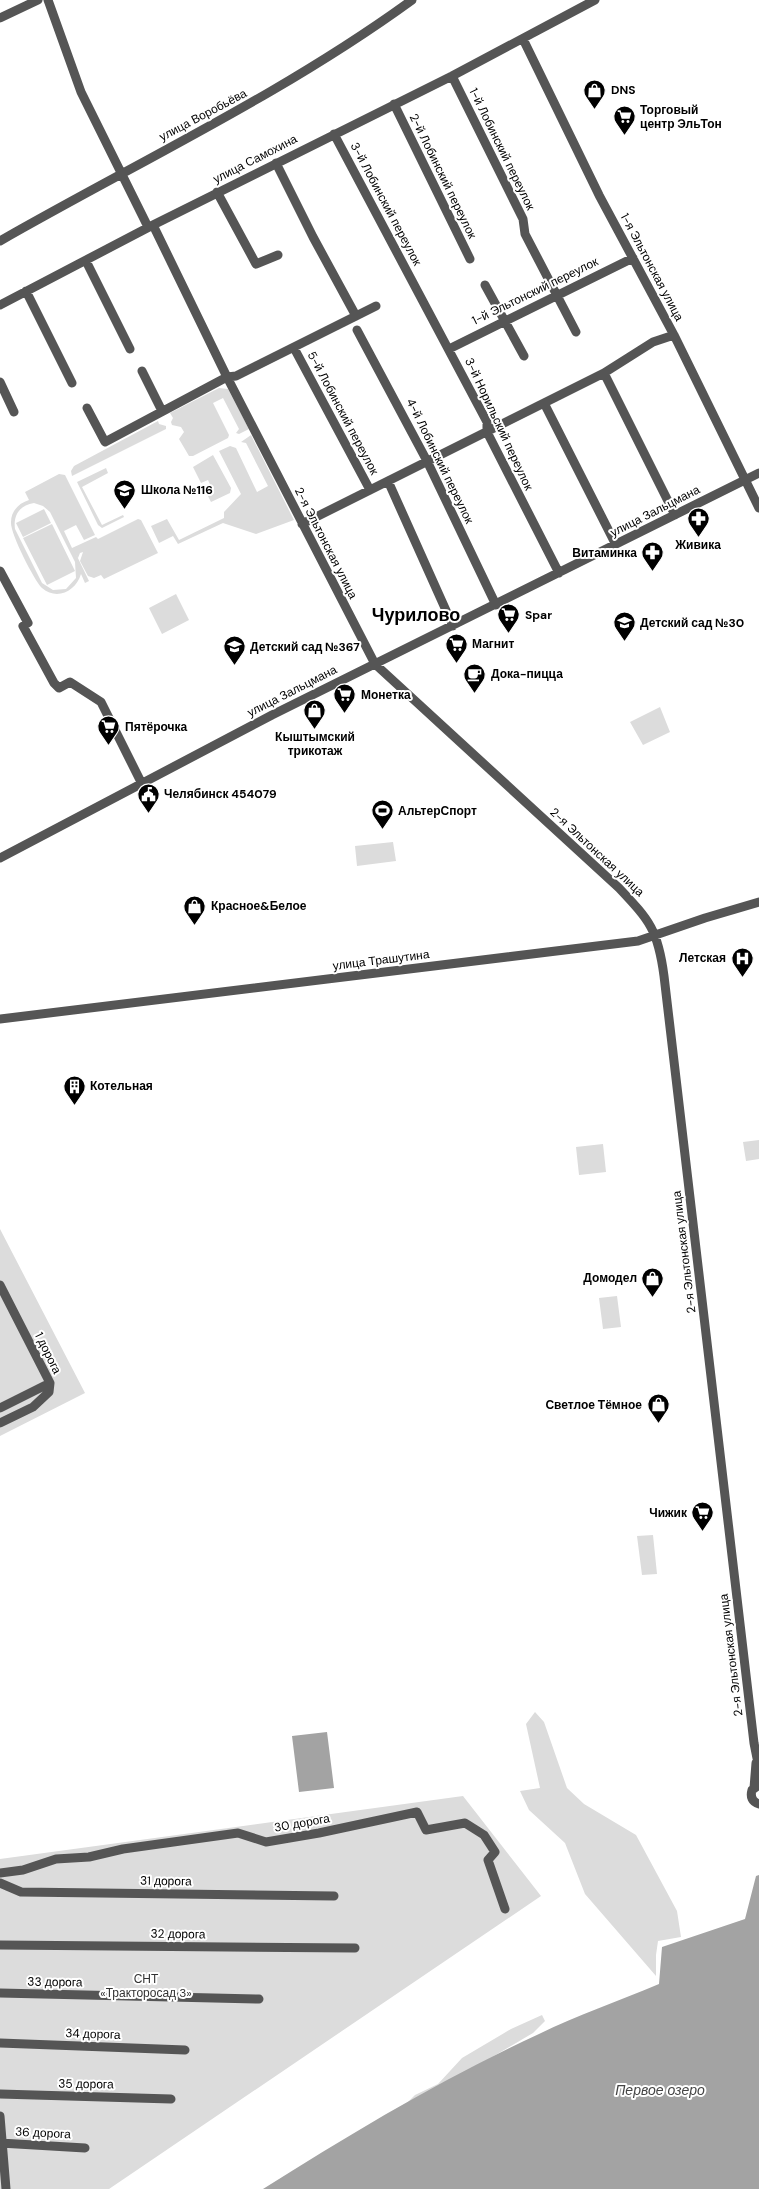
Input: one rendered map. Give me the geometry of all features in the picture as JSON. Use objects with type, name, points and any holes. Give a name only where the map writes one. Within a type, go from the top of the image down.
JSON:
[{"type":"street","points":[[0,18],[38,0]]},
{"type":"street","name":"2-я Эльтонская улица","points":[[48,0],[81,92],[375,664],[619,888],[646,917],[656,935],[664,976],[758,1764],[756,1786]]},
{"type":"street","name":"улица Воробьёва","points":[[0,241],[121,173],[221,122],[309,70],[412,0]]},
{"type":"street","name":"улица Самохина","points":[[0,305],[217,192],[452,76],[595,0]]},
{"type":"street","name":"1-я Эльтонская улица","points":[[523,39],[599,195],[674,335],[759,508]]},
{"type":"street","name":"1-й Лобинский переулок","points":[[452,76],[523,219],[525,234],[576,332]]},
{"type":"street","name":"2-й Лобинский переулок","points":[[394,104],[470,259]]},
{"type":"street","name":"3-й Лобинский переулок","points":[[334,134],[416,286]]},
{"type":"street","points":[[276,163],[313,237],[356,316]]},
{"type":"street","points":[[217,192],[256,264],[278,255]]},
{"type":"street","name":"1-й Эльтонский переулок","points":[[449,349],[556,294],[633,258]]},
{"type":"street","points":[[86,261],[130,348]]},
{"type":"street","points":[[485,284],[524,356]]},
{"type":"street","name":"3-й Норильский переулок","points":[[416,286],[487,422],[487,432],[559,574]]},
{"type":"street","points":[[26,291],[72,382]]},
{"type":"street","points":[[87,408],[106,442],[227,377],[236,376],[376,306]]},
{"type":"street","name":"4-й Лобинский переулок","points":[[357,330],[427,461],[496,604]]},
{"type":"street","points":[[302,524],[604,373],[653,342],[674,335]]},
{"type":"street","name":"5-й Лобинский переулок","points":[[294,348],[370,490]]},
{"type":"street","points":[[142,371],[162,411]]},
{"type":"street","points":[[604,373],[675,515]]},
{"type":"street","points":[[0,382],[14,412]]},
{"type":"street","points":[[544,403],[616,544]]},
{"type":"street","name":"улица Зальцмана","points":[[0,858],[272,715],[759,473]]},
{"type":"street","points":[[388,481],[453,626]]},
{"type":"street","points":[[0,571],[28,623],[23,626],[54,683],[59,688],[70,682],[101,702],[142,784]]},
{"type":"street","name":"улица Трашутина","points":[[0,1019],[619,943],[656,935],[759,902]]},
{"type":"street","name":"1 дорога","points":[[0,1285],[50,1383],[0,1407]]},
{"type":"street","points":[[0,1423],[33,1407],[49,1392],[50,1383]]},
{"type":"street","points":[[756,1786],[751,1796],[754,1802],[759,1804]]},
{"type":"street","name":"30 дорога","points":[[0,1873],[23,1870],[56,1859],[89,1857],[124,1849],[238,1833],[266,1842],[320,1833],[417,1812],[426,1830],[465,1823],[484,1835],[495,1852],[488,1860],[505,1909]]},
{"type":"street","name":"31 дорога","points":[[0,1883],[21,1892],[334,1896]]},
{"type":"street","name":"32 дорога","points":[[0,1945],[355,1948]]},
{"type":"street","name":"33 дорога","points":[[0,1993],[259,1999]]},
{"type":"street","name":"34 дорога","points":[[0,2043],[185,2050]]},
{"type":"street","name":"35 дорога","points":[[0,2094],[171,2098]]},
{"type":"street","points":[[0,2116],[6,2189]]},
{"type":"street","name":"36 дорога","points":[[1,2143],[85,2148]]},
{"type":"green space","points":[[219,388],[228,389],[249,429],[239,434],[236,433],[239,429],[223,398],[213,403],[229,435],[228,438],[193,456],[189,456],[179,439],[184,432],[181,427],[172,425],[173,418],[170,413]]},
{"type":"green space","points":[[158,421],[159,424],[166,426],[166,429],[72,476],[71,471],[74,466]]},
{"type":"green space","points":[[251,435],[294,520],[256,534],[223,523],[178,544],[173,536],[159,543],[151,526],[167,519],[179,540],[224,518],[224,512],[241,494],[219,451],[230,446],[236,448],[257,492],[268,486],[246,443],[241,442]]},
{"type":"green space","points":[[213,455],[231,488],[230,493],[211,502],[208,496],[214,493],[208,480],[201,483],[193,467]]},
{"type":"green space","points":[[106,468],[108,473],[82,487],[102,525],[123,515],[124,517],[102,528],[98,525],[77,482]]},
{"type":"green space","points":[[59,474],[65,475],[95,535],[84,540],[76,525],[64,531],[72,548],[96,537],[98,539],[138,519],[141,520],[158,553],[104,579],[101,575],[94,578],[88,576],[80,561],[83,552],[80,553],[78,558],[75,552],[89,581],[85,583],[81,574],[75,585],[65,592],[54,594],[48,592],[42,588],[34,576],[18,546],[12,528],[11,518],[14,511],[19,505],[29,500],[25,492]],"holes":[[[34,503],[43,506],[50,512],[75,562],[76,578],[66,589],[53,590],[42,583],[15,529],[16,515],[21,508]]]},
{"type":"green space","points":[[44,509],[51,523],[23,537],[16,523]]},
{"type":"green space","points":[[52,524],[75,571],[47,585],[23,538]]},
{"type":"green space","points":[[176,594],[189,620],[162,634],[149,608]]},
{"type":"green space","points":[[660,707],[670,732],[643,745],[630,722]]},
{"type":"green space","points":[[393,842],[396,861],[357,866],[355,846]]},
{"type":"green space","points":[[759,1140],[759,1159],[746,1161],[743,1142]]},
{"type":"green space","points":[[603,1144],[606,1172],[579,1175],[576,1147]]},
{"type":"green space","points":[[0,1229],[85,1393],[0,1436]]},
{"type":"green space","points":[[617,1296],[621,1327],[603,1329],[599,1298]]},
{"type":"green space","points":[[653,1535],[657,1574],[642,1575],[637,1536]]},
{"type":"green space","points":[[535,1712],[544,1722],[567,1788],[584,1804],[636,1835],[677,1911],[681,1937],[658,1941],[656,1976],[585,1894],[565,1843],[529,1810],[520,1791],[540,1788],[526,1724]]},
{"type":"green space","name":"СНТ «Тракторосад 3»","points":[[463,1796],[541,1896],[109,2189],[0,2189],[0,1859]]},
{"type":"green space","points":[[542,2015],[545,2021],[533,2033],[397,2113],[415,2095],[438,2084],[462,2058],[511,2029]]},
{"type":"water","points":[[327,1732],[334,1788],[299,1792],[292,1736]]},
{"type":"water","name":"Первое озеро","points":[[759,1875],[759,2189],[263,2189],[364,2127],[468,2069],[554,2027],[659,1984],[662,1947],[745,1919],[756,1876]]},
{"type":"place","name":"DNS","points":[[595,109]]},
{"type":"place","name":"Торговый центр ЭльТон","points":[[624,136]]},
{"type":"place","name":"Школа №116","points":[[125,509]]},
{"type":"place","name":"Живика","points":[[698,537]]},
{"type":"place","name":"Витаминка","points":[[653,572]]},
{"type":"place","name":"Spar","points":[[509,634]]},
{"type":"place","name":"Детский сад №30","points":[[624,642]]},
{"type":"place","name":"Магнит","points":[[456,663]]},
{"type":"place","name":"Детский сад №367","points":[[234,666]]},
{"type":"place","name":"Дока-пицца","points":[[475,693]]},
{"type":"place","name":"Монетка","points":[[345,714]]},
{"type":"place","name":"Кыштымский трикотаж","points":[[315,729]]},
{"type":"place","name":"Пятёрочка","points":[[109,746]]},
{"type":"place","name":"Челябинск 454079","points":[[148,813]]},
{"type":"place","name":"АльтерСпорт","points":[[382,830]]},
{"type":"place","name":"Красное&Белое","points":[[195,925]]},
{"type":"place","name":"Летская","points":[[742,977]]},
{"type":"place","name":"Котельная","points":[[74,1105]]},
{"type":"place","name":"Домодел","points":[[653,1297]]},
{"type":"place","name":"Светлое Тёмное","points":[[658,1424]]},
{"type":"place","name":"Чижик","points":[[703,1532]]},
{"type":"district","name":"Чурилово","points":[[416,615]]}]
